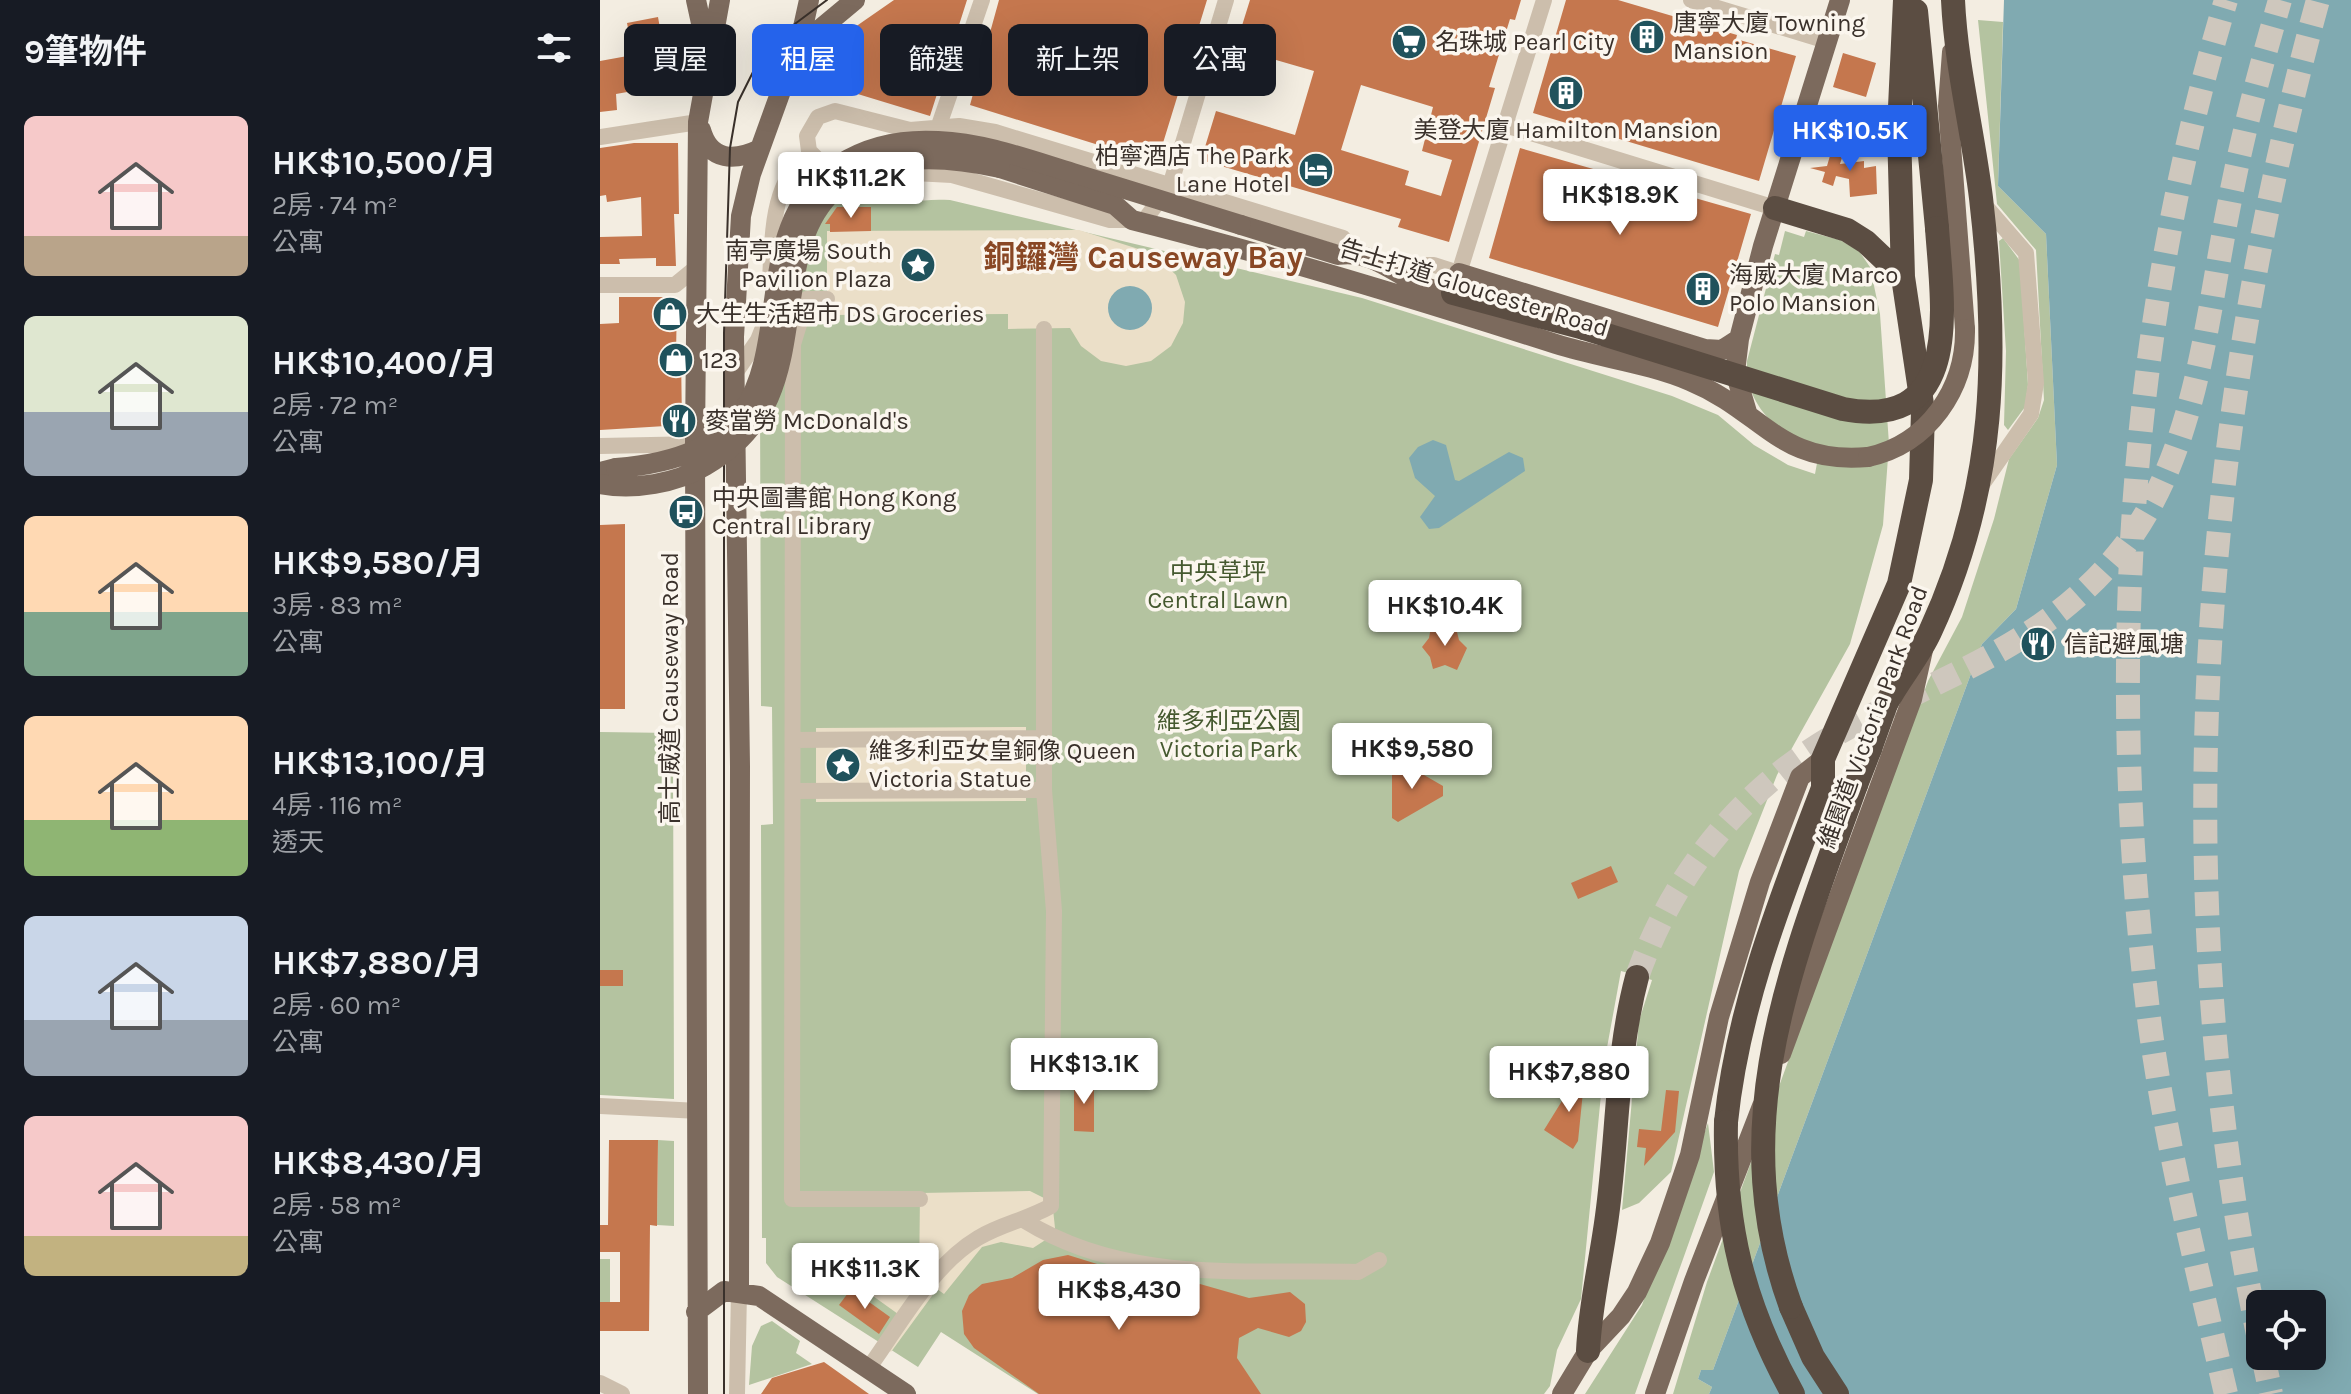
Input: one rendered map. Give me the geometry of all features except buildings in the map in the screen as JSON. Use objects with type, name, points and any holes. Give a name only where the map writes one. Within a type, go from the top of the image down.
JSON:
[{"type":"highway","name":"維園道 Victoria Park Road","points":[[1823,759],[1892,603],[1916,512],[1923,411],[1903,277],[1899,129],[1905,0]]},
{"type":"highway","points":[[1456,283],[1517,309],[1827,404],[1878,412],[1897,406],[1917,394],[1929,381],[1940,357],[1943,317],[1915,0]]},
{"type":"highway","points":[[1953,0],[1954,32]]},
{"type":"highway","name":"維園道 Victoria Park Road","points":[[1925,643],[1957,566],[1980,486],[1989,425],[1992,352],[1981,201],[1968,101],[1954,32]]},
{"type":"highway","points":[[1775,208],[1847,230],[1866,242],[1903,277]]},
{"type":"highway","points":[[1837,1394],[1813,1357],[1780,1276],[1767,1221],[1762,1130],[1769,1070],[1790,979],[1886,704],[1925,643]]},
{"type":"highway","points":[[1793,1394],[1773,1358],[1738,1265],[1727,1198],[1726,1122],[1736,1054],[1753,984],[1823,788],[1823,759]]},
{"type":"highway","points":[[1588,1351],[1590,1304],[1607,1216],[1620,1062],[1637,977]]},
{"type":"main road","points":[[696,0],[701,24]]},
{"type":"main road","name":"高士威道 Causeway Road","points":[[716,24],[720,0]]},
{"type":"main road","points":[[804,24],[809,0]]},
{"type":"main road","points":[[824,24],[855,0]]},
{"type":"main road","points":[[1747,412],[1735,372],[1739,339],[1775,208],[1840,0]]},
{"type":"main road","name":"告士打道 Gloucester Road","points":[[600,484],[661,482],[686,476],[724,453],[749,430],[769,400],[780,370],[798,258],[807,230],[830,194],[858,174],[896,160],[956,160],[1000,168],[1115,205],[1138,221],[1330,272],[1596,357],[1688,380],[1747,412],[1789,446],[1831,458],[1868,457],[1903,444],[1937,414],[1958,380],[1963,363],[1965,329],[1948,106],[1954,32]]},
{"type":"main road","name":"高士威道 Causeway Road","points":[[698,1394],[695,444],[698,122],[703,96]]},
{"type":"main road","points":[[739,1291],[737,446],[734,337],[741,216],[760,149],[781,96]]},
{"type":"main road","points":[[698,122],[711,150],[723,157],[737,158],[760,149]]},
{"type":"main road","name":"告士打道 Gloucester Road","points":[[605,468],[658,465],[679,459],[710,441],[740,412],[754,392],[765,363],[783,248],[792,222],[818,182],[863,152],[890,144],[922,141],[974,146],[1388,265],[1426,287],[1456,283],[1705,349],[1722,350],[1739,339]]},
{"type":"main road","name":"維園道 Victoria Park Road","points":[[1655,1394],[1912,699],[1925,643]]},
{"type":"main road","name":"維園道 Victoria Park Road","points":[[1562,1394],[1588,1351],[1621,1316],[1637,1292],[1665,1231],[1690,1155],[1719,1017],[1760,882],[1800,777],[1823,759]]},
{"type":"main road","points":[[696,1312],[717,1294],[739,1291],[759,1296],[906,1394]]},
{"type":"street","points":[[937,133],[982,0]]},
{"type":"street","points":[[1138,221],[1170,186],[1226,0]]},
{"type":"street","points":[[1456,283],[1544,0]]},
{"type":"street","points":[[1691,0],[1827,41]]},
{"type":"street","name":"告士打道 Gloucester Road","points":[[1138,221],[1110,220],[964,177],[906,171],[867,176],[817,159],[809,151],[807,136],[813,122],[825,113],[844,112],[910,130],[995,132],[1343,238],[1346,254]]},
{"type":"street","points":[[1804,117],[1852,131]]},
{"type":"street","points":[[600,137],[698,122]]},
{"type":"street","points":[[1505,125],[1775,208]]},
{"type":"street","points":[[736,372],[766,321],[775,227],[787,181],[799,163],[817,159]]},
{"type":"street","points":[[1980,486],[2031,414],[2036,383],[2026,253],[1981,201]]},
{"type":"street","points":[[600,285],[675,285],[697,267]]},
{"type":"street","points":[[827,299],[807,299],[793,344],[792,1199],[920,1199]]},
{"type":"street","points":[[868,1369],[954,1256],[981,1236],[1025,1221],[1051,1206],[1054,911],[1044,790],[1044,329]]},
{"type":"street","points":[[600,446],[737,446]]},
{"type":"street","points":[[793,740],[1044,738]]},
{"type":"street","points":[[793,791],[1044,790]]},
{"type":"street","points":[[600,1106],[699,1111]]},
{"type":"street","points":[[1025,1221],[1079,1249],[1125,1262],[1170,1269],[1358,1272],[1379,1260]]},
{"type":"street","points":[[737,1394],[739,1291]]},
{"type":"street","points":[[600,1383],[622,1394]]},
{"type":"green space","points":[[1978,20],[2003,22],[1998,186],[2046,234],[2057,465],[2016,609],[1982,644],[1713,1370],[1701,1370],[1698,1379],[1712,1387],[1709,1394],[1673,1394],[1707,1282],[1928,681],[1962,617],[1994,519],[2009,459],[2038,418],[2044,400],[2036,250],[1997,204]]},
{"type":"green space","name":"維多利亞公園 Victoria Park","points":[[838,193],[881,204],[950,200],[1362,298],[1672,396],[1718,415],[1754,445],[1788,465],[1815,474],[1820,447],[1791,435],[1767,417],[1758,405],[1748,377],[1747,361],[1775,254],[1779,255],[1785,231],[1804,237],[1806,231],[1840,240],[1859,251],[1870,267],[1880,314],[1889,444],[1883,525],[1850,644],[1777,775],[1739,871],[1671,1172],[1639,1203],[1622,1210],[1639,1021],[1652,980],[1621,971],[1604,1064],[1581,1299],[1557,1350],[1550,1386],[1544,1394],[1038,1394],[941,1332],[918,1367],[777,1277],[766,1263],[766,1238],[762,1238],[761,825],[773,824],[772,707],[761,706],[760,398],[781,272]]},
{"type":"green space","points":[[2003,238],[2020,261],[2028,385],[2025,407],[2008,430],[2004,425],[2006,351],[1999,241]]},
{"type":"green space","points":[[600,732],[673,733],[674,1099],[600,1095]]},
{"type":"green space","points":[[1708,1123],[1714,1172],[1635,1394],[1585,1394],[1642,1305]]},
{"type":"green space","points":[[658,1140],[674,1141],[674,1226],[657,1225]]},
{"type":"green space","points":[[600,1259],[610,1259],[610,1302],[600,1302]]},
{"type":"green space","points":[[772,1321],[800,1341],[796,1353],[812,1364],[749,1385],[752,1346],[761,1326]]},
{"type":"shaded area","points":[[1079,230],[1154,254],[1176,275],[1185,302],[1183,323],[1171,346],[1151,361],[1126,366],[1101,361],[1081,346],[1070,328],[1008,329],[1008,314],[827,315],[827,231]]},
{"type":"shaded area","points":[[1026,727],[1026,801],[816,802],[816,728]]},
{"type":"shaded area","points":[[1030,1191],[1048,1200],[1053,1209],[1055,1228],[1050,1237],[1033,1248],[1001,1242],[982,1247],[944,1294],[937,1289],[891,1352],[877,1343],[898,1314],[859,1286],[919,1285],[920,1193]]},
{"type":"water","points":[[2004,0],[2351,0],[2351,1394],[1709,1394],[1712,1387],[1698,1379],[1701,1370],[1713,1370],[1982,644],[2016,609],[2057,465],[2046,234],[1998,186]]},
{"type":"water","points":[[1130,286],[1145,293],[1152,308],[1145,323],[1130,330],[1115,323],[1108,308],[1115,293]]},
{"type":"water","points":[[1433,440],[1446,445],[1455,480],[1459,481],[1509,452],[1523,458],[1525,471],[1439,528],[1429,529],[1420,517],[1435,496],[1415,478],[1409,458],[1418,447]]},
{"type":"tunnel","points":[[2226,0],[2192,125],[2166,252],[2146,380],[2134,509],[2128,638],[2129,768],[2137,897],[2150,1026],[2174,1165],[2226,1394]]},
{"type":"tunnel","points":[[1637,977],[1652,938],[1693,867],[1745,804],[1776,776],[1844,730],[1958,673],[2028,633],[2062,609],[2123,548],[2148,510],[2168,469],[2196,381],[2241,149],[2280,0]]},
{"type":"tunnel","points":[[2251,1290],[2231,1176],[2213,1008],[2205,838],[2209,669],[2222,500],[2245,331],[2277,165],[2318,0]]},
{"type":"tunnel","points":[[2266,1370],[2271,1394]]},
{"type":"tram line","points":[[724,1394],[724,333],[730,148],[738,102],[759,60],[788,29],[827,0]]},
{"type":"place","name":"唐寧大廈 Towning Mansion","points":[[1647,37]]},
{"type":"place","name":"名珠城 Pearl City","points":[[1409,42]]},
{"type":"place","name":"美登大廈 Hamilton Mansion","points":[[1566,93]]},
{"type":"place","name":"柏寧酒店 The Park Lane Hotel","points":[[1316,170]]},
{"type":"place","name":"南亭廣場 South Pavilion Plaza","points":[[918,265]]},
{"type":"place","name":"海威大廈 Marco Polo Mansion","points":[[1703,289]]},
{"type":"place","name":"大生生活超市 DS Groceries","points":[[670,314]]},
{"type":"place","name":"123","points":[[676,360]]},
{"type":"place","name":"麥當勞 McDonald's","points":[[679,421]]},
{"type":"place","name":"中央圖書館 Hong Kong Central Library","points":[[686,512]]},
{"type":"place","name":"信記避風塘","points":[[2038,644]]},
{"type":"place","name":"維多利亞女皇銅像 Queen Victoria Statue","points":[[843,765]]},
{"type":"district","name":"銅鑼灣 Causeway Bay","points":[[1143,257]]},
{"type":"park label","name":"中央草坪 Central Lawn","points":[[1218,586]]}]
